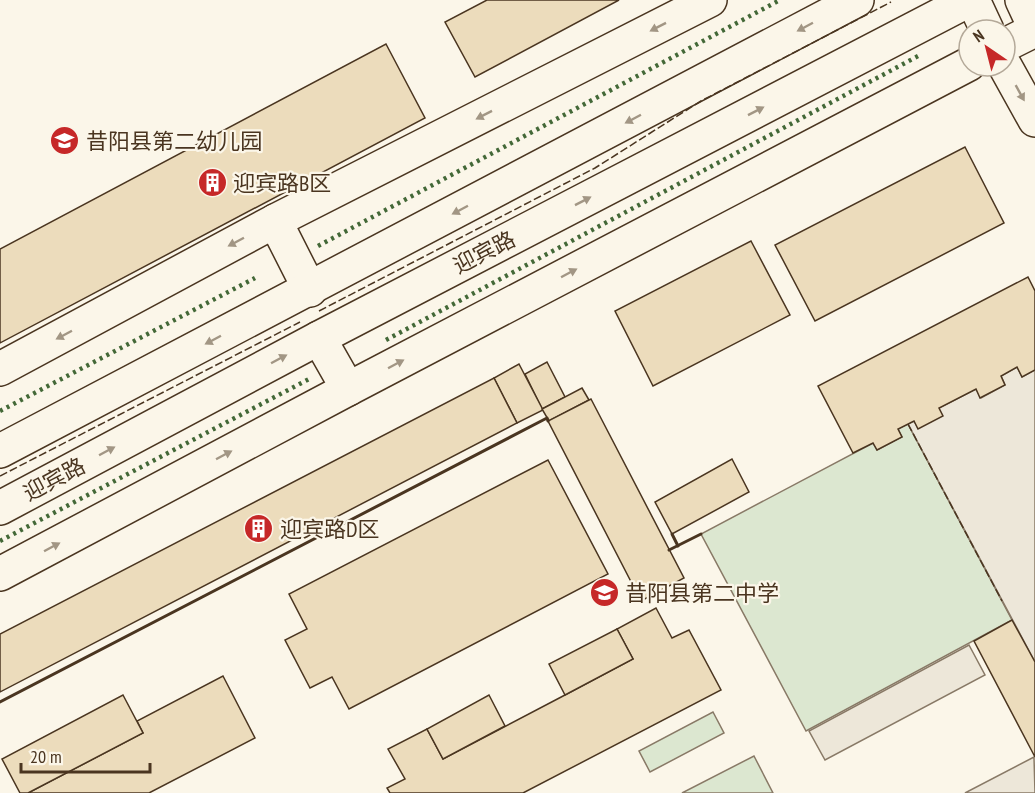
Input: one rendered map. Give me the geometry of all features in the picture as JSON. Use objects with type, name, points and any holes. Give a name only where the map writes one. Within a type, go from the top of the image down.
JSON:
[{"type":"main road","points":[[0,369],[276,221],[710,0]]},
{"type":"main road","points":[[0,452],[857,0]]},
{"type":"main road","points":[[971,0],[981,18]]},
{"type":"main road","name":"迎宾路","points":[[0,508],[319,338],[971,0]]},
{"type":"main road","points":[[1017,39],[1035,29],[1022,0]]},
{"type":"main road","points":[[0,574],[957,70]]},
{"type":"main road","points":[[1012,78],[1035,120]]},
{"type":"main road","points":[[276,221],[310,290]]},
{"type":"main road","points":[[319,338],[348,389]]},
{"type":"green space","points":[[908,424],[1012,620],[806,731],[701,534],[873,443],[877,450],[902,437],[898,429]]},
{"type":"green space","points":[[713,712],[724,733],[650,772],[639,751]]},
{"type":"green space","points":[[754,756],[773,793],[682,793]]},
{"type":"shaded area","points":[[1017,367],[1022,377],[1035,370],[1035,662],[908,424],[914,421],[918,428],[939,408],[976,389],[981,398],[1005,385],[1001,376]]},
{"type":"shaded area","points":[[969,645],[985,675],[825,760],[809,731]]},
{"type":"shaded area","points":[[1034,757],[1035,793],[965,793]]},
{"type":"building","points":[[487,0],[619,0],[475,77],[445,22]]},
{"type":"building","name":"迎宾路B区","points":[[386,44],[425,118],[0,343],[0,249]]},
{"type":"building","points":[[965,147],[1004,223],[815,321],[775,245]]},
{"type":"building","points":[[751,241],[790,315],[653,386],[615,311]]},
{"type":"building","points":[[1028,277],[1035,291],[1035,370],[1022,377],[1017,367],[1001,376],[1005,385],[980,398],[976,389],[939,408],[943,416],[918,429],[914,421],[898,429],[902,437],[877,450],[873,443],[853,453],[818,386]]},
{"type":"building","points":[[547,362],[565,397],[542,409],[525,374]]},
{"type":"building","points":[[519,364],[543,410],[517,423],[494,378]]},
{"type":"building","name":"迎宾路D区","points":[[494,378],[517,423],[0,692],[0,634]]},
{"type":"building","points":[[582,388],[589,400],[549,421],[542,409]]},
{"type":"building","points":[[591,399],[684,578],[641,601],[548,421]]},
{"type":"building","points":[[732,459],[749,492],[672,534],[655,502]]},
{"type":"building","points":[[548,460],[608,574],[349,709],[332,677],[310,688],[285,640],[307,629],[289,594]]},
{"type":"building","points":[[656,608],[672,638],[689,630],[721,690],[523,793],[390,793],[387,788],[405,779],[388,749],[427,729],[443,759],[565,695],[633,659],[617,629]]},
{"type":"building","points":[[1012,620],[1035,662],[1035,757],[974,641]]},
{"type":"building","points":[[617,629],[633,659],[565,695],[549,664]]},
{"type":"building","points":[[223,676],[255,738],[149,793],[28,793],[143,733],[137,721]]},
{"type":"building","points":[[123,695],[143,733],[28,793],[20,793],[2,759]]},
{"type":"building","points":[[489,695],[505,726],[443,759],[427,729]]},
{"type":"hedge","points":[[318,246],[780,0]]},
{"type":"hedge","points":[[386,340],[920,55]]},
{"type":"hedge","points":[[0,411],[255,278]]},
{"type":"hedge","points":[[0,541],[311,378]]},
{"type":"fence","points":[[319,311],[595,168],[701,101],[891,2]]},
{"type":"fence","points":[[0,476],[300,322]]},
{"type":"fence","points":[[908,424],[1002,601]]},
{"type":"wall","points":[[0,702],[547,418],[548,421]]},
{"type":"wall","points":[[672,534],[678,546]]},
{"type":"wall","points":[[669,550],[701,534]]},
{"type":"place","name":"昔阳县第二幼儿园","points":[[65,141]]},
{"type":"place","name":"迎宾路B区","points":[[212,183]]},
{"type":"place","name":"迎宾路D区","points":[[259,529]]},
{"type":"place","name":"昔阳县第二中学","points":[[604,593]]}]
